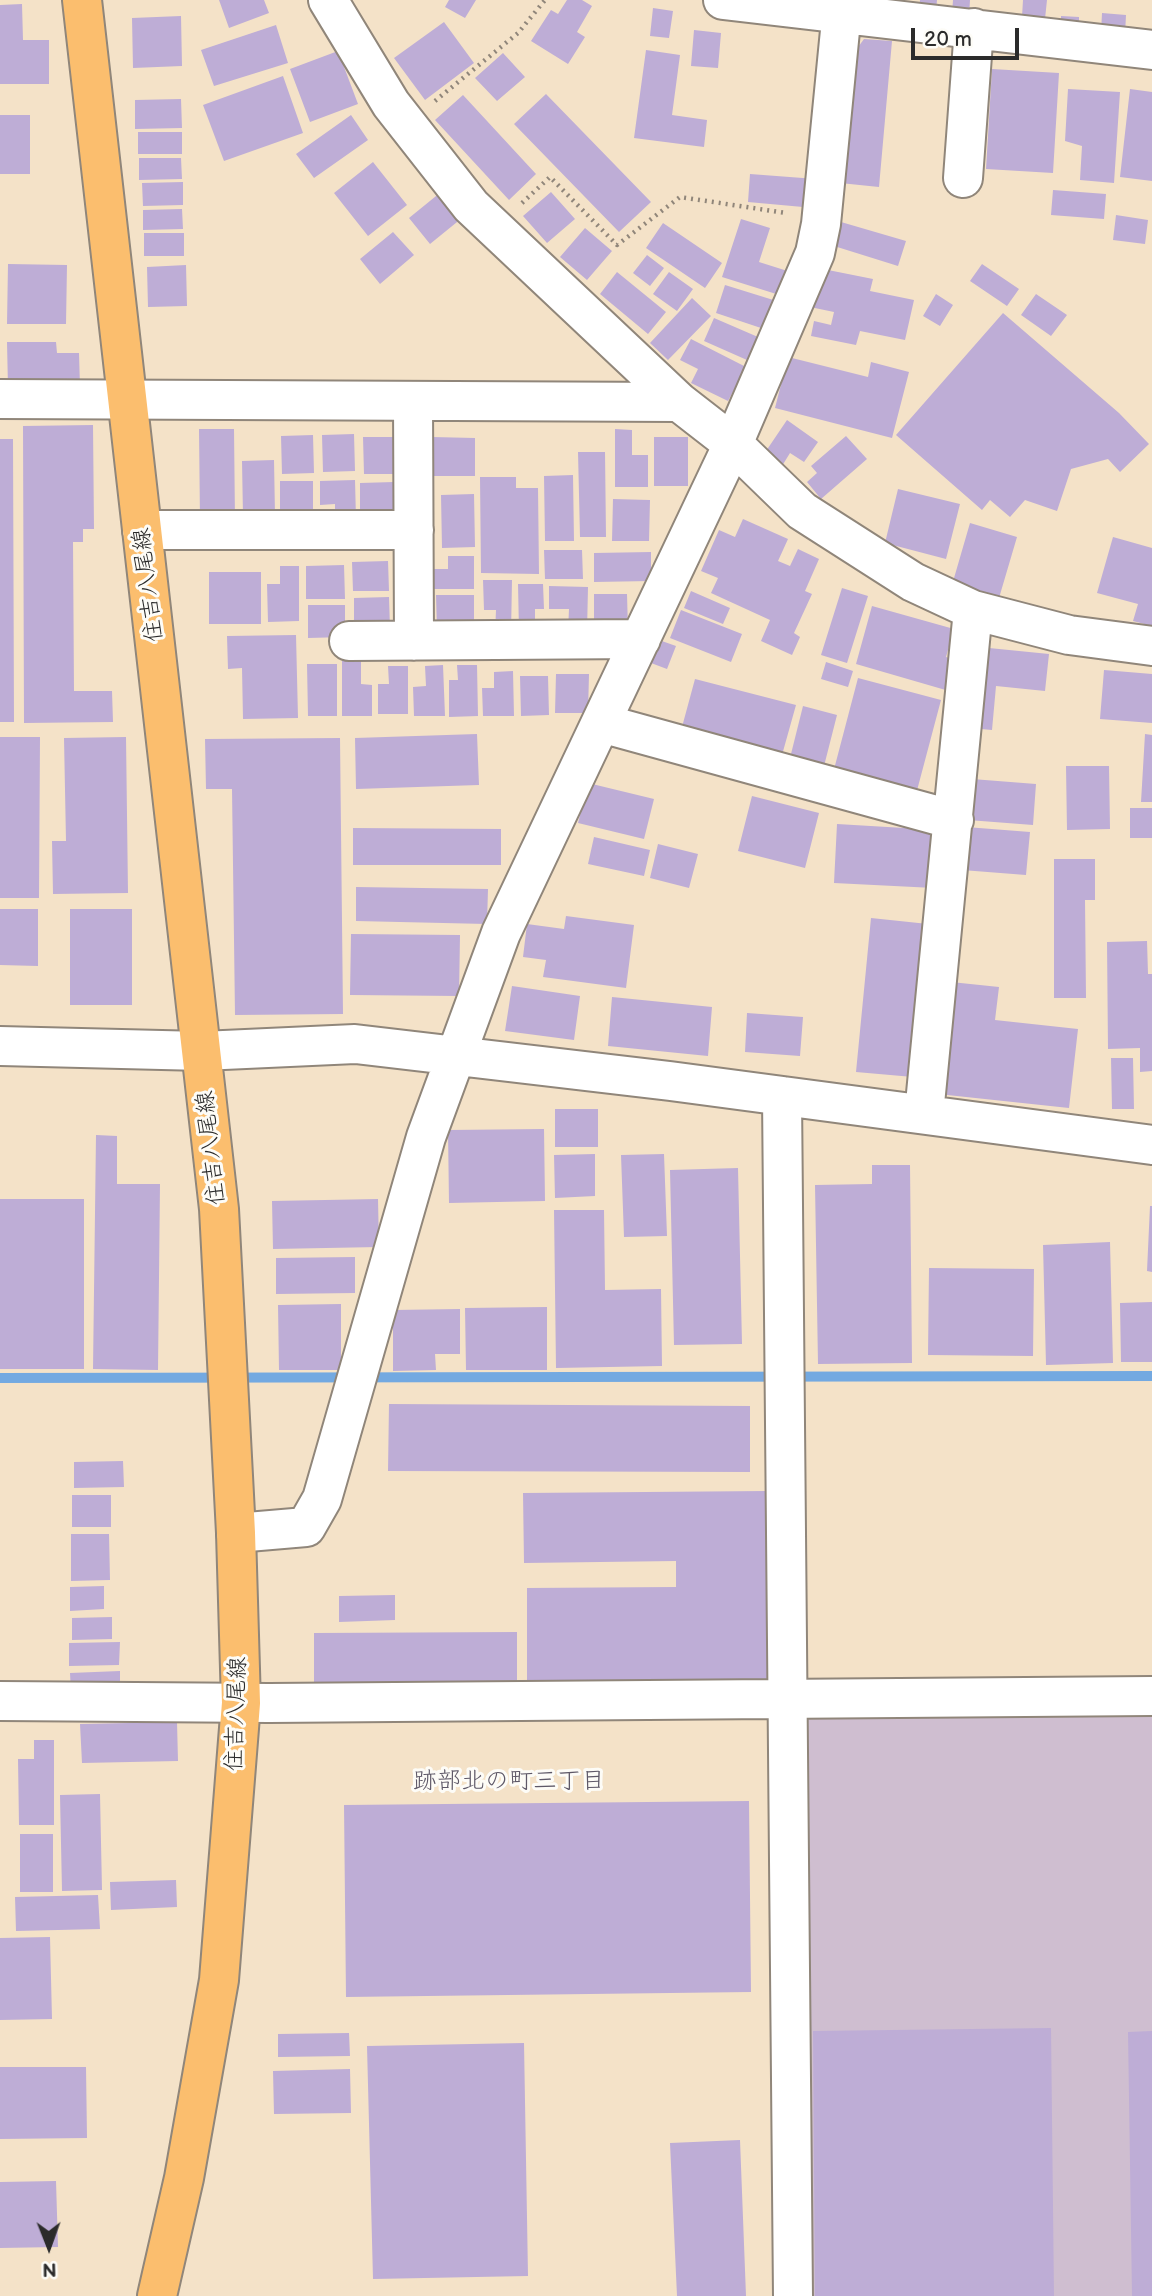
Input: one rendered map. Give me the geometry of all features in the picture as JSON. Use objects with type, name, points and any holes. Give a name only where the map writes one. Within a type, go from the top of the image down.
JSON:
[{"type":"main road","name":"住吉八尾線","points":[[82,0],[219,1209],[236,1533],[241,1703],[219,1980],[184,2178],[157,2296]]},
{"type":"street","points":[[328,0],[391,104],[471,206],[679,402],[733,444],[802,511],[912,582],[973,610],[1069,635],[1152,646]]},
{"type":"street","points":[[723,0],[842,6],[974,28],[1152,50]]},
{"type":"street","points":[[236,1533],[306,1527],[322,1499],[426,1137],[501,933],[733,444],[815,253],[822,218],[842,6]]},
{"type":"street","points":[[962,178],[974,28]]},
{"type":"street","points":[[0,399],[679,402]]},
{"type":"street","points":[[413,401],[414,640]]},
{"type":"street","points":[[142,530],[414,530]]},
{"type":"street","points":[[924,1114],[973,610]]},
{"type":"street","points":[[349,641],[641,639]]},
{"type":"street","points":[[601,723],[954,820]]},
{"type":"street","points":[[0,1046],[202,1051],[355,1044],[1152,1145]]},
{"type":"street","points":[[782,1096],[793,2296]]},
{"type":"street","points":[[0,1701],[241,1703],[1152,1696]]},
{"type":"path","points":[[406,123],[519,33],[545,0]]},
{"type":"path","points":[[496,229],[550,177],[617,245],[680,197],[822,218]]},
{"type":"shaded area","points":[[804,1709],[1152,1709],[1152,2296],[794,2296]]},
{"type":"building","points":[[219,0],[264,0],[269,13],[229,28]]},
{"type":"building","points":[[449,0],[476,0],[465,18],[445,7]]},
{"type":"building","points":[[567,0],[582,0],[592,6],[577,32],[585,37],[568,64],[531,41],[551,10],[558,14]]},
{"type":"building","points":[[920,0],[937,0],[936,11],[919,9]]},
{"type":"building","points":[[953,0],[970,0],[969,16],[952,14]]},
{"type":"building","points":[[1023,0],[1047,0],[1045,19],[1022,17]]},
{"type":"building","points":[[22,4],[23,40],[49,40],[49,84],[0,84],[0,5]]},
{"type":"building","points":[[653,8],[673,11],[669,38],[650,36]]},
{"type":"building","points":[[1102,13],[1126,15],[1125,35],[1101,33]]},
{"type":"building","points":[[181,16],[182,66],[133,68],[132,18]]},
{"type":"building","points":[[1061,16],[1079,17],[1079,29],[1061,28]]},
{"type":"building","points":[[444,22],[474,63],[425,100],[394,58]]},
{"type":"building","points":[[276,25],[288,63],[214,86],[201,50]]},
{"type":"building","points":[[694,30],[721,33],[718,68],[691,66]]},
{"type":"building","points":[[864,39],[892,41],[879,187],[840,183],[853,54]]},
{"type":"building","points":[[646,50],[680,55],[672,115],[707,120],[704,147],[634,138]]},
{"type":"building","points":[[338,51],[358,104],[310,122],[290,69]]},
{"type":"building","points":[[503,53],[525,77],[497,101],[475,78]]},
{"type":"building","points":[[992,69],[1059,73],[1053,173],[986,169]]},
{"type":"building","points":[[283,76],[303,133],[224,161],[203,105]]},
{"type":"building","points":[[1068,89],[1120,92],[1114,183],[1080,180],[1082,146],[1065,141]]},
{"type":"building","points":[[1130,89],[1152,92],[1152,181],[1120,177]]},
{"type":"building","points":[[546,94],[651,202],[619,232],[514,124]]},
{"type":"building","points":[[463,95],[536,174],[509,200],[435,120]]},
{"type":"building","points":[[181,99],[182,128],[135,129],[135,100]]},
{"type":"building","points":[[0,115],[30,115],[30,174],[0,174]]},
{"type":"building","points":[[351,115],[368,140],[314,178],[296,154]]},
{"type":"building","points":[[138,132],[182,132],[182,154],[138,154]]},
{"type":"building","points":[[139,158],[181,158],[182,179],[139,180]]},
{"type":"building","points":[[373,162],[407,205],[368,236],[334,193]]},
{"type":"building","points":[[750,174],[816,179],[814,208],[748,202]]},
{"type":"building","points":[[183,182],[183,205],[143,206],[142,183]]},
{"type":"building","points":[[1053,190],[1106,194],[1104,219],[1051,215]]},
{"type":"building","points":[[441,192],[462,218],[430,244],[409,218]]},
{"type":"building","points":[[551,192],[575,219],[547,243],[523,216]]},
{"type":"building","points":[[182,209],[183,229],[143,230],[143,210]]},
{"type":"building","points":[[1116,215],[1148,220],[1145,244],[1113,240]]},
{"type":"building","points":[[741,219],[770,228],[759,262],[797,274],[789,298],[722,277]]},
{"type":"building","points":[[841,222],[906,241],[898,266],[834,246]]},
{"type":"building","points":[[663,223],[722,263],[705,288],[646,248]]},
{"type":"building","points":[[585,228],[612,251],[587,280],[560,257]]},
{"type":"building","points":[[393,232],[414,255],[380,284],[360,259]]},
{"type":"building","points":[[144,233],[184,233],[184,256],[144,256]]},
{"type":"building","points":[[647,255],[664,268],[650,286],[633,273]]},
{"type":"building","points":[[8,264],[67,265],[66,324],[7,324]]},
{"type":"building","points":[[982,264],[1019,289],[1007,306],[970,281]]},
{"type":"building","points":[[186,265],[187,306],[148,307],[147,267]]},
{"type":"building","points":[[818,268],[873,279],[870,291],[914,300],[905,340],[860,331],[856,345],[811,336],[814,321],[831,325],[834,312],[810,307]]},
{"type":"building","points":[[617,272],[666,312],[648,334],[600,294]]},
{"type":"building","points":[[669,272],[693,289],[677,311],[653,294]]},
{"type":"building","points":[[725,285],[783,303],[773,332],[716,313]]},
{"type":"building","points":[[936,294],[953,305],[940,326],[923,316]]},
{"type":"building","points":[[1036,294],[1067,315],[1051,336],[1021,315]]},
{"type":"building","points":[[692,298],[711,316],[668,360],[650,343]]},
{"type":"building","points":[[1003,313],[1119,413],[1149,444],[1120,472],[1108,459],[1071,469],[1057,511],[1025,500],[1010,517],[990,500],[982,510],[896,435]]},
{"type":"building","points":[[714,318],[758,337],[747,360],[704,341]]},
{"type":"building","points":[[691,339],[746,367],[728,401],[691,383],[698,369],[680,360]]},
{"type":"building","points":[[7,342],[56,342],[57,353],[79,353],[80,387],[8,388]]},
{"type":"building","points":[[788,357],[868,377],[871,362],[909,372],[892,438],[775,408]]},
{"type":"building","points":[[787,420],[818,442],[804,462],[790,453],[782,466],[764,454]]},
{"type":"building","points":[[93,425],[94,529],[83,529],[83,542],[73,542],[74,691],[112,691],[113,722],[24,723],[23,426]]},
{"type":"building","points":[[199,429],[234,429],[235,521],[200,521]]},
{"type":"building","points":[[615,429],[632,430],[632,455],[648,455],[648,487],[615,487]]},
{"type":"building","points":[[354,434],[355,471],[323,472],[322,435]]},
{"type":"building","points":[[313,435],[314,473],[282,474],[281,436]]},
{"type":"building","points":[[846,436],[867,459],[821,499],[807,482],[817,473],[811,466]]},
{"type":"building","points":[[363,437],[398,437],[398,474],[364,474]]},
{"type":"building","points":[[432,437],[475,438],[475,476],[432,476]]},
{"type":"building","points":[[654,437],[688,437],[688,486],[654,486]]},
{"type":"building","points":[[0,439],[13,439],[14,722],[0,722]]},
{"type":"building","points":[[578,452],[605,452],[606,537],[580,537]]},
{"type":"building","points":[[274,460],[275,515],[243,516],[242,461]]},
{"type":"building","points":[[573,475],[574,541],[545,541],[544,476]]},
{"type":"building","points":[[480,477],[516,477],[516,488],[538,488],[539,574],[481,573]]},
{"type":"building","points":[[355,480],[356,519],[335,520],[335,504],[320,505],[320,481]]},
{"type":"building","points":[[280,481],[313,481],[313,513],[280,514]]},
{"type":"building","points":[[394,482],[394,519],[360,519],[360,483]]},
{"type":"building","points":[[898,489],[960,504],[946,559],[885,543]]},
{"type":"building","points":[[474,494],[475,547],[442,548],[441,495]]},
{"type":"building","points":[[613,499],[650,500],[649,541],[612,541]]},
{"type":"building","points":[[743,519],[788,539],[778,561],[790,566],[798,549],[819,559],[805,591],[812,594],[794,633],[800,637],[792,655],[761,641],[770,620],[711,593],[718,578],[701,571],[719,530],[735,537]]},
{"type":"building","points":[[970,523],[1017,537],[999,598],[952,585]]},
{"type":"building","points":[[1113,537],[1152,548],[1152,626],[1133,621],[1138,604],[1097,593]]},
{"type":"building","points":[[544,550],[582,550],[583,579],[545,579]]},
{"type":"building","points":[[651,552],[651,581],[594,582],[594,553]]},
{"type":"building","points":[[448,556],[474,556],[474,589],[434,589],[434,569],[448,569]]},
{"type":"building","points":[[388,561],[389,591],[353,591],[352,562]]},
{"type":"building","points":[[344,565],[345,599],[306,599],[306,566]]},
{"type":"building","points":[[280,566],[299,566],[299,621],[268,622],[267,584],[280,584]]},
{"type":"building","points":[[209,572],[261,572],[261,624],[209,624]]},
{"type":"building","points":[[483,580],[512,580],[511,634],[495,634],[496,610],[484,610]]},
{"type":"building","points":[[518,584],[543,584],[544,609],[535,609],[535,631],[519,631]]},
{"type":"building","points":[[549,586],[588,587],[587,632],[568,632],[569,609],[549,609]]},
{"type":"building","points":[[842,588],[868,596],[847,663],[821,655]]},
{"type":"building","points":[[691,591],[730,608],[723,624],[684,608]]},
{"type":"building","points":[[594,594],[627,594],[628,630],[594,630]]},
{"type":"building","points":[[436,595],[474,595],[474,630],[437,630]]},
{"type":"building","points":[[389,597],[390,629],[354,630],[354,598]]},
{"type":"building","points":[[308,605],[345,605],[345,637],[308,638]]},
{"type":"building","points":[[872,606],[954,629],[946,657],[957,661],[949,691],[856,664]]},
{"type":"building","points":[[681,610],[742,634],[731,662],[670,638]]},
{"type":"building","points":[[296,635],[298,718],[243,719],[242,668],[228,669],[227,636]]},
{"type":"building","points":[[659,640],[676,646],[667,669],[651,663]]},
{"type":"building","points":[[979,647],[1049,654],[1045,691],[996,686],[992,730],[970,728]]},
{"type":"building","points":[[342,661],[361,661],[361,684],[372,685],[372,716],[342,716]]},
{"type":"building","points":[[826,662],[853,671],[848,687],[821,679]]},
{"type":"building","points":[[307,664],[337,664],[337,716],[308,716]]},
{"type":"building","points":[[443,665],[445,716],[414,716],[413,687],[426,686],[425,666]]},
{"type":"building","points":[[457,665],[477,665],[478,716],[449,717],[449,680],[458,680]]},
{"type":"building","points":[[388,666],[408,666],[408,714],[378,714],[378,684],[389,684]]},
{"type":"building","points":[[1104,670],[1152,674],[1152,723],[1100,719]]},
{"type":"building","points":[[513,671],[514,716],[483,716],[482,688],[494,688],[494,672]]},
{"type":"building","points":[[556,674],[589,674],[588,713],[555,713]]},
{"type":"building","points":[[520,676],[548,676],[549,715],[521,716]]},
{"type":"building","points":[[858,678],[941,700],[915,798],[832,777]]},
{"type":"building","points":[[695,679],[796,705],[782,755],[682,727]]},
{"type":"building","points":[[803,706],[837,715],[823,770],[789,762]]},
{"type":"building","points":[[477,734],[479,785],[356,789],[355,738]]},
{"type":"building","points":[[1145,734],[1152,735],[1152,802],[1141,802]]},
{"type":"building","points":[[0,737],[40,737],[39,898],[0,898]]},
{"type":"building","points":[[126,737],[128,893],[53,894],[52,841],[66,841],[64,738]]},
{"type":"building","points":[[340,738],[343,1014],[235,1015],[232,789],[206,789],[205,739]]},
{"type":"building","points":[[1066,766],[1109,766],[1110,829],[1067,830]]},
{"type":"building","points":[[972,779],[1036,784],[1033,825],[968,820]]},
{"type":"building","points":[[588,783],[654,799],[644,839],[578,823]]},
{"type":"building","points":[[752,796],[819,813],[805,868],[738,851]]},
{"type":"building","points":[[1130,808],[1152,808],[1152,838],[1130,838]]},
{"type":"building","points":[[837,824],[938,830],[934,888],[834,883]]},
{"type":"building","points":[[966,827],[1030,832],[1026,875],[962,870]]},
{"type":"building","points":[[353,828],[501,829],[501,865],[353,865]]},
{"type":"building","points":[[594,837],[650,850],[644,876],[588,864]]},
{"type":"building","points":[[658,844],[698,854],[689,888],[650,878]]},
{"type":"building","points":[[1054,859],[1095,859],[1095,900],[1085,900],[1086,998],[1054,998]]},
{"type":"building","points":[[356,887],[488,889],[487,924],[356,921]]},
{"type":"building","points":[[0,909],[38,909],[38,966],[0,965]]},
{"type":"building","points":[[70,909],[132,909],[132,1005],[70,1005]]},
{"type":"building","points":[[566,916],[634,925],[626,988],[543,977],[546,960],[523,957],[527,924],[564,929]]},
{"type":"building","points":[[871,918],[928,924],[913,1077],[856,1072]]},
{"type":"building","points":[[351,934],[460,935],[459,996],[350,995]]},
{"type":"building","points":[[1147,941],[1148,974],[1152,974],[1152,1071],[1140,1072],[1140,1048],[1108,1049],[1107,942]]},
{"type":"building","points":[[951,982],[999,987],[995,1020],[1078,1029],[1069,1108],[938,1094]]},
{"type":"building","points":[[512,986],[580,996],[574,1040],[505,1031]]},
{"type":"building","points":[[612,997],[712,1007],[708,1056],[608,1046]]},
{"type":"building","points":[[747,1013],[803,1017],[800,1056],[745,1052]]},
{"type":"building","points":[[1111,1058],[1133,1058],[1134,1109],[1112,1109]]},
{"type":"building","points":[[555,1109],[598,1109],[598,1147],[555,1147]]},
{"type":"building","points":[[544,1129],[545,1201],[449,1203],[448,1130]]},
{"type":"building","points":[[96,1135],[117,1136],[117,1184],[160,1184],[158,1370],[93,1369]]},
{"type":"building","points":[[595,1154],[595,1196],[555,1198],[554,1155]]},
{"type":"building","points":[[664,1154],[667,1236],[624,1237],[621,1155]]},
{"type":"building","points":[[872,1165],[910,1165],[912,1363],[818,1364],[815,1185],[872,1184]]},
{"type":"building","points":[[738,1168],[742,1344],[674,1345],[670,1170]]},
{"type":"building","points":[[0,1199],[84,1199],[84,1369],[0,1369]]},
{"type":"building","points":[[378,1199],[379,1247],[273,1249],[272,1201]]},
{"type":"building","points":[[1152,1206],[1152,1272],[1147,1271]]},
{"type":"building","points":[[554,1210],[604,1210],[605,1290],[661,1289],[662,1366],[556,1368]]},
{"type":"building","points":[[1110,1242],[1113,1363],[1046,1365],[1043,1245]]},
{"type":"building","points":[[355,1257],[355,1293],[276,1294],[276,1258]]},
{"type":"building","points":[[929,1268],[1034,1269],[1033,1356],[928,1355]]},
{"type":"building","points":[[1152,1302],[1152,1362],[1121,1362],[1120,1303]]},
{"type":"building","points":[[341,1304],[341,1370],[279,1370],[278,1305]]},
{"type":"building","points":[[547,1307],[547,1370],[466,1370],[465,1308]]},
{"type":"building","points":[[460,1309],[460,1354],[435,1354],[436,1370],[393,1371],[393,1310]]},
{"type":"building","points":[[389,1404],[750,1406],[750,1472],[388,1471]]},
{"type":"building","points":[[123,1461],[124,1487],[74,1488],[74,1462]]},
{"type":"building","points":[[768,1491],[770,1689],[527,1691],[527,1588],[676,1587],[676,1561],[524,1563],[523,1493]]},
{"type":"building","points":[[72,1495],[111,1495],[111,1527],[72,1527]]},
{"type":"building","points":[[71,1534],[109,1534],[110,1580],[71,1581]]},
{"type":"building","points":[[104,1586],[104,1609],[70,1611],[70,1587]]},
{"type":"building","points":[[395,1595],[395,1620],[339,1622],[339,1596]]},
{"type":"building","points":[[112,1617],[112,1639],[72,1640],[72,1618]]},
{"type":"building","points":[[517,1632],[517,1691],[314,1692],[314,1633]]},
{"type":"building","points":[[120,1642],[119,1665],[69,1666],[69,1643]]},
{"type":"building","points":[[120,1671],[120,1692],[71,1693],[70,1673]]},
{"type":"building","points":[[177,1722],[178,1761],[82,1763],[80,1724]]},
{"type":"building","points":[[34,1740],[54,1740],[54,1825],[19,1825],[18,1759],[34,1759]]},
{"type":"building","points":[[100,1794],[102,1890],[62,1891],[60,1795]]},
{"type":"building","points":[[749,1801],[751,1992],[346,1997],[344,1805]]},
{"type":"building","points":[[20,1834],[53,1834],[53,1892],[20,1892]]},
{"type":"building","points":[[176,1880],[177,1907],[111,1910],[110,1882]]},
{"type":"building","points":[[98,1895],[100,1929],[16,1931],[15,1897]]},
{"type":"building","points":[[50,1937],[52,2019],[0,2020],[0,1938]]},
{"type":"building","points":[[1051,2028],[1054,2296],[815,2296],[813,2031]]},
{"type":"building","points":[[1152,2031],[1152,2296],[1132,2296],[1128,2032]]},
{"type":"building","points":[[349,2033],[350,2056],[278,2057],[278,2034]]},
{"type":"building","points":[[524,2043],[528,2276],[373,2279],[367,2046]]},
{"type":"building","points":[[0,2067],[86,2067],[87,2138],[0,2139]]},
{"type":"building","points":[[350,2069],[351,2113],[274,2114],[273,2071]]},
{"type":"building","points":[[740,2140],[746,2296],[677,2296],[670,2143]]},
{"type":"building","points":[[56,2181],[58,2247],[0,2248],[0,2182]]},
{"type":"waterway","points":[[0,1378],[1152,1376]]},
{"type":"district","name":"跡部北の町三丁目","points":[[509,1782]]}]
